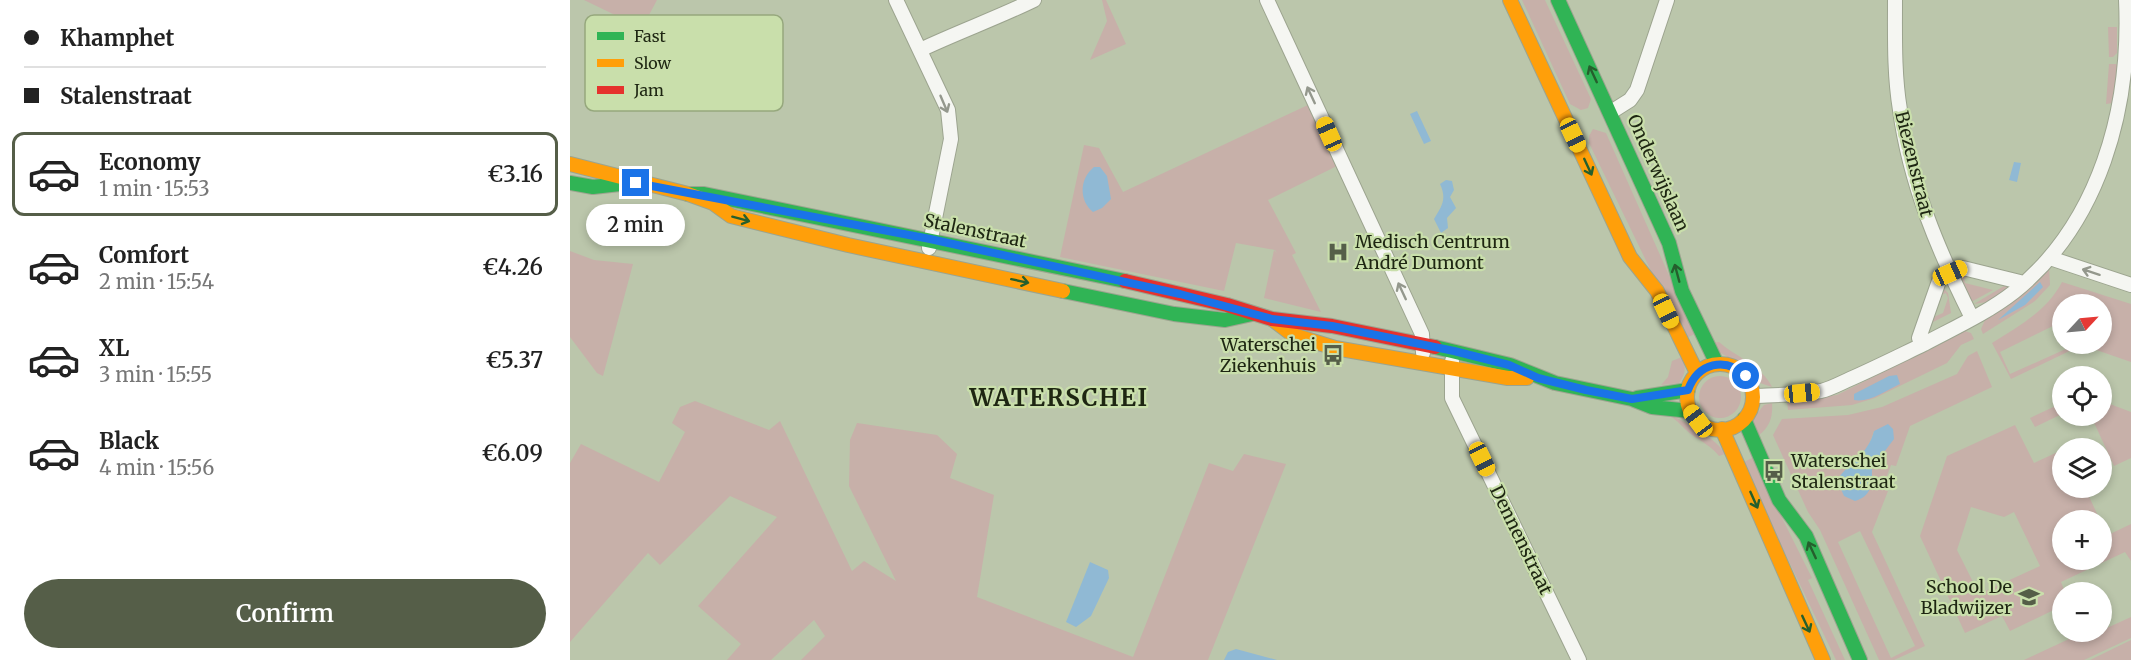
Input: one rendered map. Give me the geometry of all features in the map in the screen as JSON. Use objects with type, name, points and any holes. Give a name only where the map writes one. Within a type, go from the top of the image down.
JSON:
[{"type":"street","points":[[896,0],[948,110],[951,139],[927,262]]},
{"type":"street","points":[[920,50],[1034,0]]},
{"type":"street","points":[[1510,0],[1630,257],[1657,291],[1697,373]]},
{"type":"street","name":"Onderwijslaan","points":[[1558,0],[1669,243],[1682,291],[1717,364]]},
{"type":"street","points":[[1611,112],[1630,100],[1637,90],[1668,0]]},
{"type":"street","name":"Biezenstraat","points":[[1895,0],[1899,110],[1908,152],[1931,231],[1972,318]]},
{"type":"street","points":[[1753,396],[1826,389],[1923,344],[1972,318],[2024,283],[2050,258],[2085,210],[2102,176],[2128,89],[2130,43],[2126,0]]},
{"type":"street","points":[[1270,2],[1422,334],[1424,345],[1422,364]]},
{"type":"street","name":"Stalenstraat","points":[[570,164],[688,194],[713,203],[731,216],[848,245],[1174,314],[1225,321],[1252,314]]},
{"type":"street","name":"Stalenstraat","points":[[570,183],[593,187],[634,182]]},
{"type":"street","name":"Stalenstraat","points":[[688,194],[704,194],[930,239],[1180,294],[1239,308],[1272,319],[1332,326],[1454,351],[1509,365],[1538,378],[1632,399],[1652,407],[1690,411]]},
{"type":"street","points":[[848,245],[851,224]]},
{"type":"street","points":[[2050,258],[2131,285]]},
{"type":"street","points":[[1923,344],[1919,338],[1940,278],[1963,268],[2024,283]]},
{"type":"street","name":"Stalenstraat","points":[[1272,319],[1293,335],[1335,348],[1508,378],[1538,378]]},
{"type":"street","name":"Dennenstraat","points":[[1454,351],[1450,369],[1452,398],[1579,660]]},
{"type":"street","points":[[1717,364],[1738,369],[1751,386],[1753,396],[1750,409],[1744,419],[1734,426],[1722,429],[1709,428],[1698,421],[1690,411],[1688,390],[1697,373],[1717,364]]},
{"type":"street","name":"Stalenstraat","points":[[1632,399],[1688,390]]},
{"type":"street","points":[[1744,419],[1779,500],[1806,536],[1860,660]]},
{"type":"street","points":[[1722,429],[1756,505],[1772,552],[1822,660]]},
{"type":"shaded area","points":[[584,0],[657,0],[649,15],[615,15]]},
{"type":"shaded area","points":[[1102,0],[1106,0],[1126,44],[1090,60],[1107,21]]},
{"type":"shaded area","points":[[1522,0],[1545,0],[1591,99],[1588,108],[1581,110],[1570,104]]},
{"type":"shaded area","points":[[2108,27],[2117,27],[2117,53],[2113,57],[2109,57]]},
{"type":"shaded area","points":[[2109,64],[2116,64],[2120,69],[2113,103],[2106,104]]},
{"type":"shaded area","points":[[1310,104],[1339,165],[1268,200],[1296,253],[1292,255],[1321,312],[1264,298],[1274,250],[1277,253],[1275,250],[1236,243],[1224,291],[1060,257],[1084,145],[1099,148],[1123,192]]},
{"type":"shaded area","points":[[1593,129],[1606,133],[1695,334],[1684,339],[1589,143],[1589,136]]},
{"type":"shaded area","points":[[570,251],[594,260],[633,264],[603,376],[597,373],[570,337]]},
{"type":"shaded area","points":[[2049,268],[2050,285],[2035,301],[1983,334],[1981,329],[1985,320],[2030,288]]},
{"type":"shaded area","points":[[1962,274],[1972,274],[1964,279],[1965,283],[1993,290],[1971,302],[1959,277]]},
{"type":"shaded area","points":[[2062,282],[2100,294],[2054,294]]},
{"type":"shaded area","points":[[2009,283],[2011,286],[1987,302],[1974,304]]},
{"type":"shaded area","points":[[1941,286],[1948,293],[1951,313],[1927,325],[1929,319],[1943,313],[1948,298],[1946,293],[1937,297]]},
{"type":"shaded area","points":[[2052,297],[2052,326],[2000,352],[2010,374],[2055,354],[2063,354],[2011,379],[1992,343],[2032,317]]},
{"type":"shaded area","points":[[2112,298],[2131,304],[2131,362],[2108,354],[2112,354]]},
{"type":"shaded area","points":[[1965,331],[1971,333],[1974,339],[1961,345],[1947,363],[1875,398],[1852,405],[1788,410],[1787,401],[1837,395]]},
{"type":"shaded area","points":[[1719,342],[1755,368],[1772,387],[1757,382],[1740,365],[1718,351],[1712,343]]},
{"type":"shaded area","points":[[1977,351],[1992,387],[1910,426],[1896,466],[1891,465],[1882,489],[1888,491],[1872,532],[1925,646],[1894,660],[1879,660],[1820,530],[1808,512],[1773,435],[1782,419],[1848,415],[1882,407],[1957,374],[1968,356]],"holes":[[[1874,431],[1882,454],[1872,468],[1872,487],[1845,468],[1864,452]],[[1860,531],[1915,646],[1891,658],[1838,542]]]},
{"type":"shaded area","points":[[1682,357],[1685,370],[1679,383],[1661,385],[1668,377],[1672,361]]},
{"type":"shaded area","points":[[1720,376],[1728,377],[1735,382],[1740,389],[1740,405],[1735,412],[1728,417],[1720,418],[1712,417],[1705,412],[1700,405],[1699,397],[1700,389],[1705,382],[1712,377]]},
{"type":"shaded area","points":[[695,401],[769,430],[780,421],[852,571],[864,561],[896,581],[849,486],[850,440],[857,423],[937,435],[957,454],[950,478],[994,495],[977,597],[1133,657],[1209,463],[1233,471],[1244,454],[1286,464],[1208,660],[801,660],[825,636],[814,620],[771,660],[727,660],[741,644],[698,606],[777,517],[730,496],[660,565],[648,553],[570,642],[570,463],[581,444],[659,482],[685,432],[672,423],[680,407]]},
{"type":"shaded area","points":[[1772,403],[1770,421],[1759,435],[1751,421],[1764,405]]},
{"type":"shaded area","points":[[2112,405],[2131,412],[2131,458],[2114,466],[2112,438],[2101,438],[2096,426],[2112,426]]},
{"type":"shaded area","points":[[2052,408],[2052,419],[2035,427],[2030,418]]},
{"type":"shaded area","points":[[1669,415],[1709,437],[1725,454],[1719,456]]},
{"type":"shaded area","points":[[2015,425],[2034,463],[2052,455],[2052,498],[2090,498],[2095,510],[2052,510],[2052,570],[2087,570],[2061,582],[2052,582],[2052,611],[2010,631],[2002,616],[1965,633],[1920,536],[1947,456]],"holes":[[[1971,507],[2004,517],[2014,512],[2040,566],[1979,594],[1957,550]]]},
{"type":"shaded area","points":[[1752,458],[1812,578],[1808,580],[1845,660],[1836,660],[1742,463]]},
{"type":"shaded area","points":[[2131,524],[2131,561],[2125,552],[2112,558],[2112,533]]},
{"type":"shaded area","points":[[2131,617],[2131,638],[2084,660],[2024,660],[2063,642],[2112,642],[2112,626]]},
{"type":"shaded area","points":[[2131,640],[2131,660],[2090,660]]},
{"type":"water","points":[[1417,111],[1431,141],[1424,144],[1410,114]]},
{"type":"water","points":[[2014,162],[2021,163],[2017,182],[2009,180]]},
{"type":"water","points":[[1094,167],[1100,167],[1107,176],[1111,199],[1102,208],[1093,212],[1085,202],[1083,184]]},
{"type":"water","points":[[1446,180],[1452,181],[1454,190],[1450,197],[1456,208],[1447,218],[1448,228],[1441,233],[1434,219],[1443,202],[1440,184]]},
{"type":"water","points":[[2040,282],[2043,287],[2025,305],[1998,320]]},
{"type":"water","points":[[1897,375],[1900,384],[1872,398],[1854,400],[1854,394],[1889,376]]},
{"type":"water","points":[[1888,424],[1893,429],[1894,439],[1872,468],[1868,493],[1855,501],[1844,496],[1837,480],[1868,446],[1874,431]]},
{"type":"water","points":[[1090,562],[1108,570],[1109,578],[1091,616],[1076,627],[1066,622]]},
{"type":"water","points":[[1236,649],[1277,660],[1224,660],[1228,652]]},
{"type":"traffic: fast","points":[[1558,0],[1669,243],[1682,291],[1717,364]]},
{"type":"traffic: fast","points":[[570,183],[593,187],[629,183]]},
{"type":"traffic: fast","points":[[688,194],[704,194],[1125,281]]},
{"type":"traffic: fast","points":[[1063,291],[1174,314],[1225,320],[1252,314]]},
{"type":"traffic: fast","points":[[1435,347],[1510,365],[1555,383],[1632,399],[1652,407],[1690,411]]},
{"type":"traffic: fast","points":[[1637,398],[1688,390]]},
{"type":"traffic: fast","points":[[1744,419],[1779,500],[1806,536],[1860,660]]},
{"type":"traffic: slow","points":[[1510,0],[1630,257],[1657,291],[1697,373]]},
{"type":"traffic: slow","points":[[570,164],[688,194],[713,203],[731,216],[848,245],[1063,291]]},
{"type":"traffic: slow","points":[[1272,319],[1293,335],[1335,348],[1508,378],[1527,378]]},
{"type":"traffic: slow","points":[[1720,364],[1732,367],[1743,374],[1750,385],[1753,397],[1750,409],[1743,420],[1732,427],[1720,430],[1708,427],[1697,420],[1690,409],[1687,397],[1690,385],[1697,374],[1708,367],[1720,364]]},
{"type":"traffic: slow","points":[[1722,429],[1823,660]]},
{"type":"traffic: jam","points":[[1125,281],[1227,305],[1272,319],[1332,326],[1435,347]]},
{"type":"place","name":"Medisch Centrum André Dumont","points":[[1338,252]]},
{"type":"place","name":"Waterschei Ziekenhuis","points":[[1333,355]]},
{"type":"place","name":"Waterschei Stalenstraat","points":[[1774,471]]},
{"type":"place","name":"School De Bladwijzer","points":[[2029,597]]},
{"type":"district","name":"WATERSCHEI","points":[[1059,398]]},
{"type":"route","points":[[636,183],[688,194],[704,194],[930,239],[1134,283],[1239,308],[1272,319],[1332,326],[1454,351],[1509,365],[1538,378],[1632,399],[1688,390],[1697,373],[1717,364],[1738,369],[1746,376]]}]
